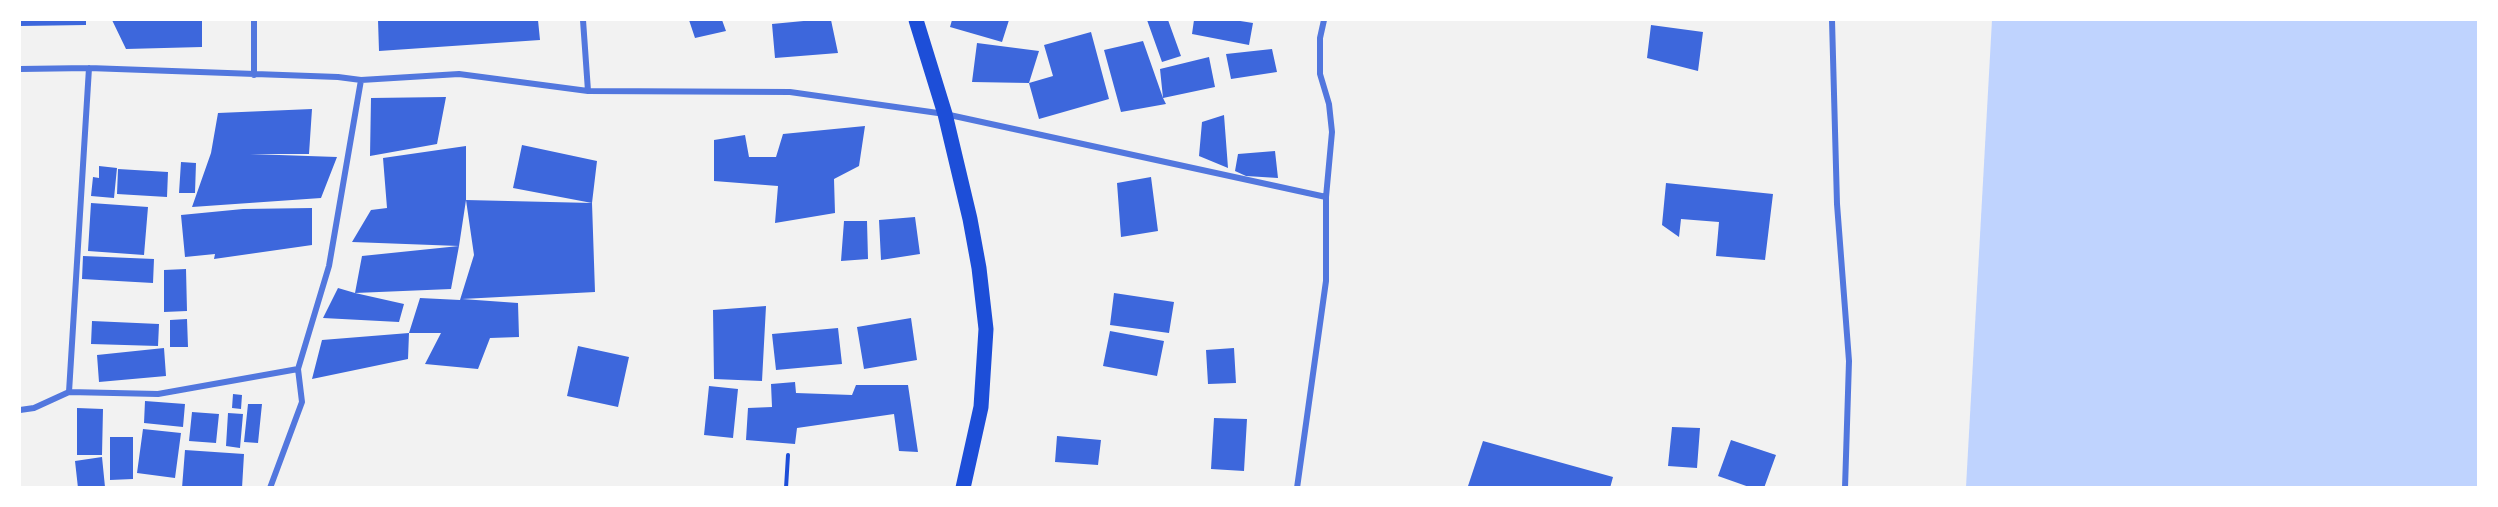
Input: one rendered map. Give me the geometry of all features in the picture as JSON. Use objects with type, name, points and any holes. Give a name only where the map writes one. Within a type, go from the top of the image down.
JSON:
[{"type":"main road","points":[[916,20],[945,114],[977,259],[986,329],[981,407],[963,488]]},
{"type":"street","points":[[254,20],[254,75]]},
{"type":"street","points":[[583,20],[588,91]]},
{"type":"street","points":[[1298,488],[1326,281],[1326,197],[1332,132],[1329,104],[1320,74],[1320,38],[1324,20]]},
{"type":"street","points":[[1832,20],[1836,193],[1849,361],[1845,488]]},
{"type":"street","points":[[69,392],[89,68]]},
{"type":"street","points":[[20,69],[89,68],[338,77],[361,80],[459,74],[588,91],[790,92],[945,114],[1326,197]]},
{"type":"street","points":[[270,488],[302,402],[298,369],[328,266],[361,80]]},
{"type":"street","points":[[20,410],[34,408],[69,392],[158,394],[298,369]]},
{"type":"path","points":[[786,488],[788,455]]},
{"type":"water","points":[[1992,20],[2478,20],[2478,487],[1966,487]]},
{"type":"building","points":[[20,20],[86,20],[86,25],[20,26]]},
{"type":"building","points":[[112,20],[202,20],[202,47],[126,49]]},
{"type":"building","points":[[378,20],[538,20],[540,40],[379,51]]},
{"type":"building","points":[[689,20],[722,20],[726,31],[695,38]]},
{"type":"building","points":[[831,20],[838,53],[775,58],[772,24]]},
{"type":"building","points":[[952,20],[1009,20],[1002,42],[950,27]]},
{"type":"building","points":[[1147,20],[1168,20],[1181,56],[1162,62]]},
{"type":"building","points":[[1194,20],[1234,20],[1253,23],[1249,45],[1192,34]]},
{"type":"building","points":[[1651,25],[1703,32],[1698,71],[1647,58]]},
{"type":"building","points":[[1091,32],[1109,99],[1039,119],[1029,83],[1053,76],[1044,45]]},
{"type":"building","points":[[1143,41],[1166,104],[1121,112],[1104,50]]},
{"type":"building","points":[[977,43],[1039,51],[1029,83],[972,82]]},
{"type":"building","points":[[1272,49],[1277,72],[1231,79],[1226,54]]},
{"type":"building","points":[[1209,57],[1215,87],[1163,98],[1160,69]]},
{"type":"building","points":[[446,97],[437,144],[370,156],[371,98]]},
{"type":"building","points":[[312,109],[309,154],[250,154],[337,157],[321,198],[192,207],[211,153],[218,113]]},
{"type":"building","points":[[1224,115],[1228,168],[1199,156],[1202,122]]},
{"type":"building","points":[[865,126],[859,166],[834,179],[835,213],[775,223],[778,186],[714,181],[714,140],[745,135],[749,157],[776,157],[783,134]]},
{"type":"building","points":[[522,145],[597,161],[592,203],[513,188]]},
{"type":"building","points":[[466,146],[466,200],[459,246],[352,242],[371,210],[387,208],[383,158]]},
{"type":"building","points":[[1275,151],[1278,178],[1246,176],[1235,171],[1238,154]]},
{"type":"building","points":[[181,162],[196,163],[195,193],[179,193]]},
{"type":"building","points":[[99,166],[117,168],[114,198],[91,196],[93,177],[99,178]]},
{"type":"building","points":[[118,169],[168,172],[167,197],[117,194]]},
{"type":"building","points":[[1151,177],[1158,231],[1121,237],[1117,183]]},
{"type":"building","points":[[1666,183],[1773,194],[1765,260],[1716,256],[1719,222],[1681,219],[1679,237],[1662,225]]},
{"type":"building","points":[[466,200],[592,203],[595,292],[462,299],[518,303],[519,337],[490,338],[478,369],[425,364],[441,333],[409,333],[420,298],[460,300],[474,255]]},
{"type":"building","points":[[91,203],[148,207],[144,255],[88,251]]},
{"type":"building","points":[[312,208],[312,245],[214,259],[215,254],[185,257],[181,215],[243,209]]},
{"type":"building","points":[[915,217],[920,254],[881,260],[879,220]]},
{"type":"building","points":[[844,221],[867,221],[868,259],[841,261]]},
{"type":"building","points":[[459,246],[451,289],[355,293],[362,256]]},
{"type":"building","points":[[83,256],[154,259],[153,283],[82,279]]},
{"type":"building","points":[[186,269],[187,311],[164,312],[164,270]]},
{"type":"building","points":[[338,288],[404,304],[399,322],[323,318]]},
{"type":"building","points":[[1114,293],[1174,302],[1169,333],[1110,325]]},
{"type":"building","points":[[766,306],[762,381],[714,379],[713,310]]},
{"type":"building","points":[[911,318],[917,360],[864,369],[857,327]]},
{"type":"building","points":[[187,319],[188,347],[170,347],[170,320]]},
{"type":"building","points":[[92,321],[159,324],[158,346],[91,344]]},
{"type":"building","points":[[838,328],[842,364],[776,370],[772,334]]},
{"type":"building","points":[[1110,331],[1164,341],[1157,376],[1103,366]]},
{"type":"building","points":[[409,333],[408,359],[312,379],[322,340]]},
{"type":"building","points":[[578,346],[629,357],[618,407],[567,396]]},
{"type":"building","points":[[164,348],[166,376],[99,382],[97,355]]},
{"type":"building","points":[[1234,348],[1236,383],[1208,384],[1206,350]]},
{"type":"building","points":[[795,382],[796,393],[852,395],[856,385],[908,385],[918,452],[899,451],[894,414],[797,428],[795,444],[746,440],[748,408],[772,407],[771,384]]},
{"type":"building","points":[[709,386],[738,389],[733,438],[704,435]]},
{"type":"building","points":[[233,394],[242,395],[241,409],[232,408]]},
{"type":"building","points":[[145,401],[185,404],[183,427],[144,423]]},
{"type":"building","points":[[248,404],[262,404],[258,443],[244,442]]},
{"type":"building","points":[[77,408],[103,409],[102,455],[77,455]]},
{"type":"building","points":[[192,412],[219,414],[216,443],[189,441]]},
{"type":"building","points":[[228,413],[243,414],[240,448],[226,446]]},
{"type":"building","points":[[1214,418],[1247,419],[1244,471],[1211,469]]},
{"type":"building","points":[[1672,427],[1700,428],[1697,468],[1668,466]]},
{"type":"building","points":[[143,429],[181,433],[175,478],[137,473]]},
{"type":"building","points":[[1057,436],[1101,440],[1098,465],[1055,462]]},
{"type":"building","points":[[110,437],[133,437],[133,479],[110,480]]},
{"type":"building","points":[[1731,440],[1776,455],[1764,488],[1752,488],[1718,476]]},
{"type":"building","points":[[1483,441],[1613,477],[1610,488],[1468,486]]},
{"type":"building","points":[[185,450],[244,454],[242,488],[182,488]]},
{"type":"building","points":[[102,457],[105,487],[78,488],[75,461]]}]
